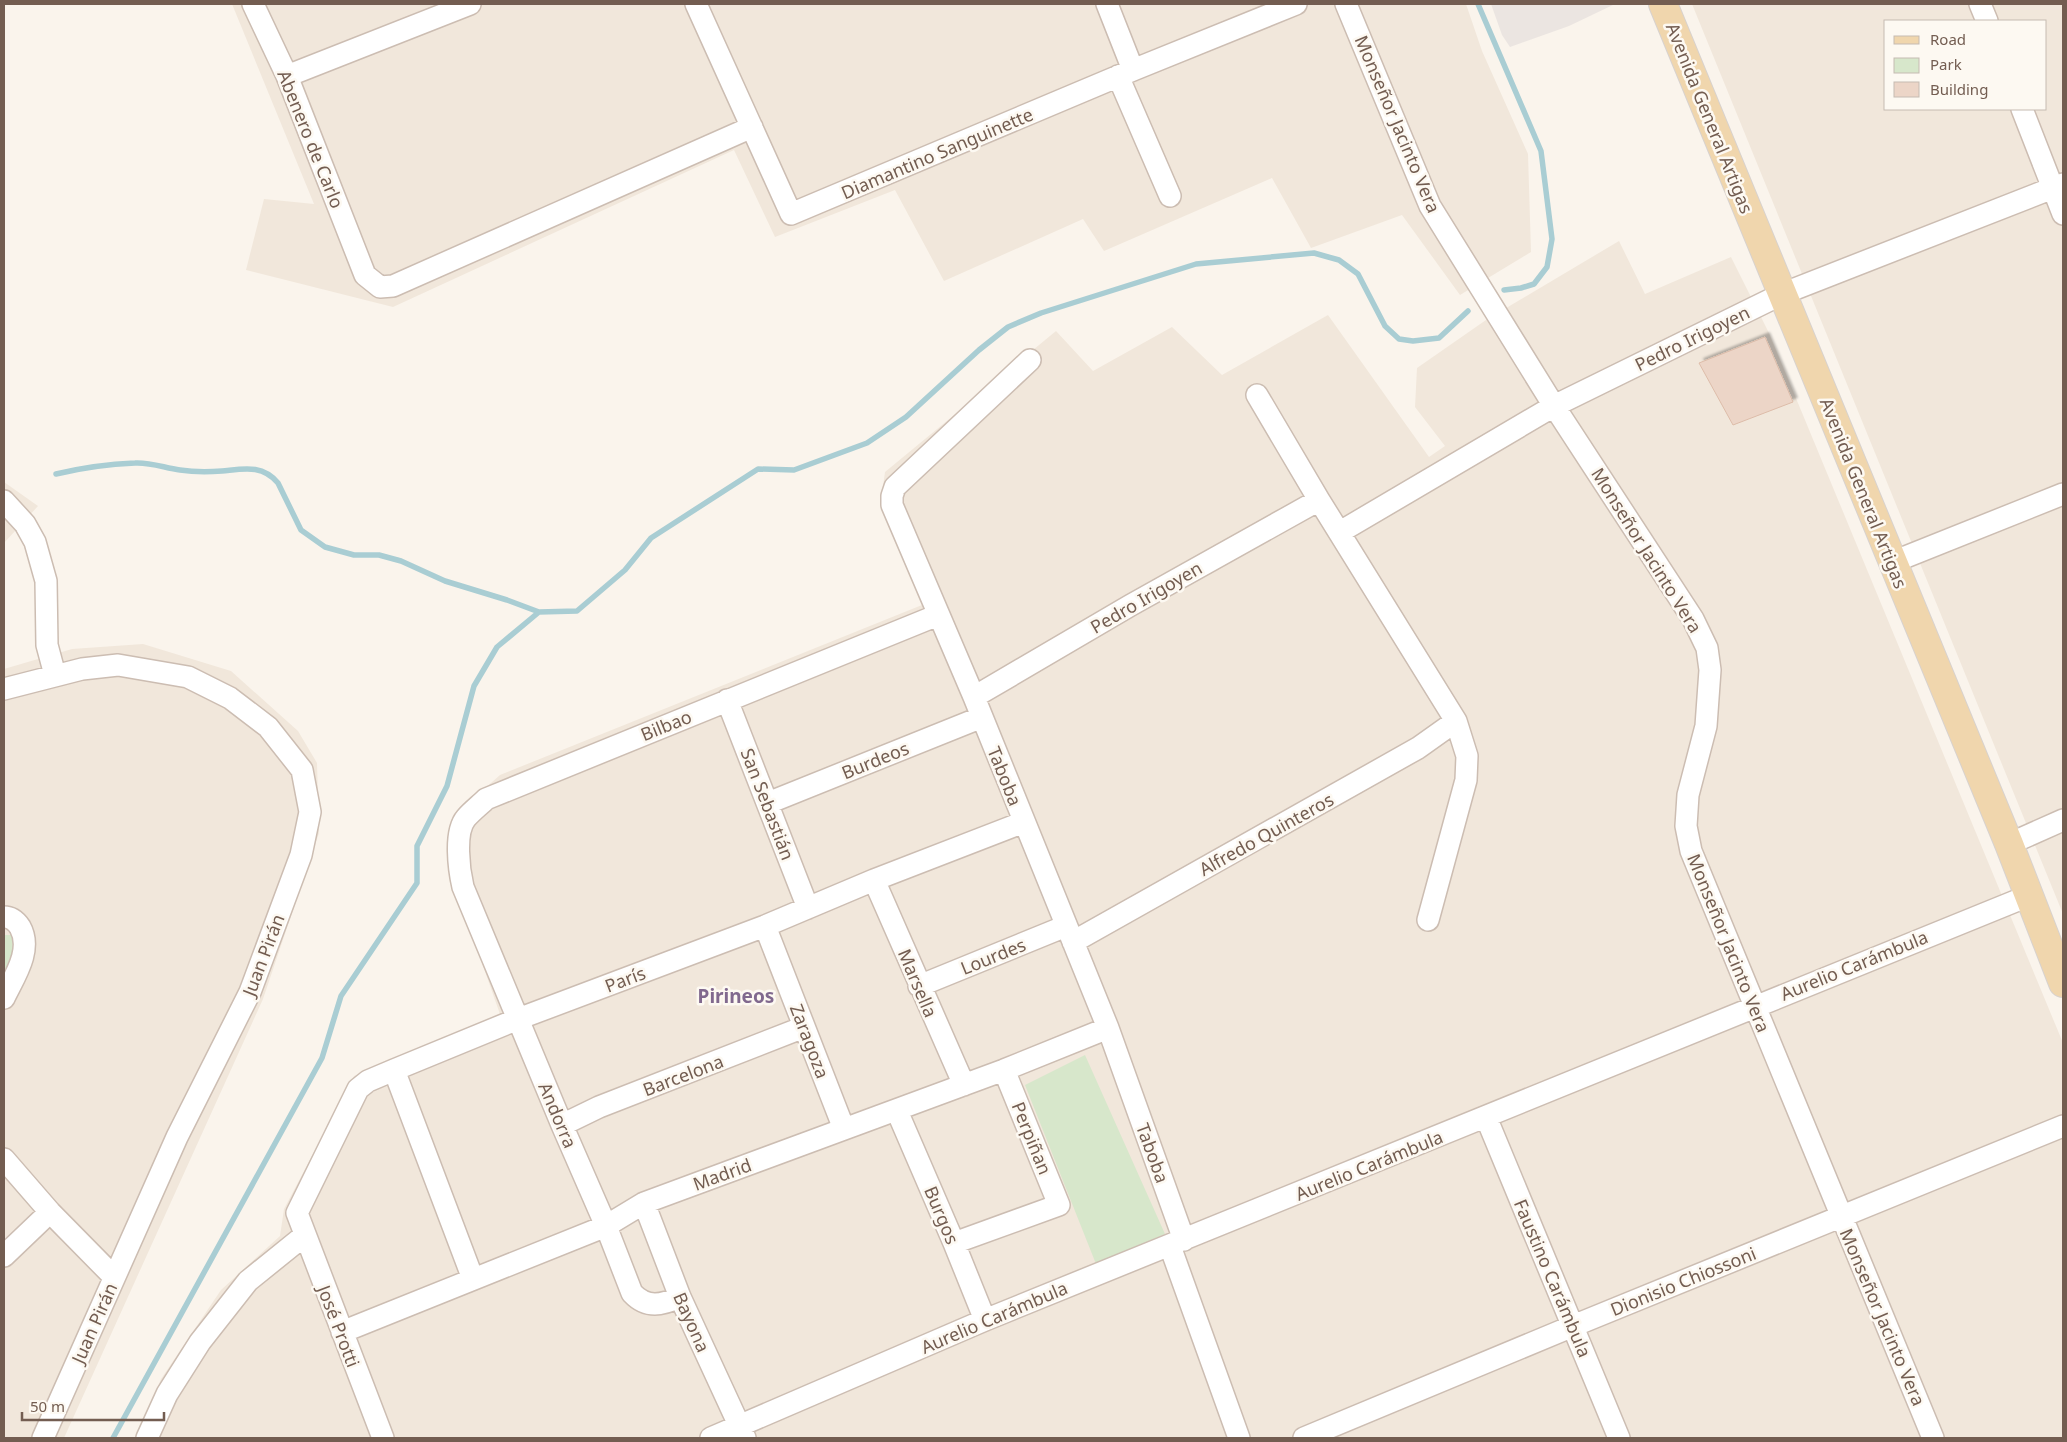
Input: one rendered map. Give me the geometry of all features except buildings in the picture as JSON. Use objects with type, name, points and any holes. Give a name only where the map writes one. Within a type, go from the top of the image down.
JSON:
[{"type":"main road","name":"Avenida General Artigas","points":[[1663,4],[2009,844],[2063,983]]},
{"type":"street","name":"Abenero de Carlo","points":[[253,4],[287,76],[366,275],[380,287],[393,286],[752,127]]},
{"type":"street","points":[[287,76],[470,4]]},
{"type":"street","name":"Diamantino Sanguinette","points":[[696,4],[791,214],[1126,73],[1296,4]]},
{"type":"street","points":[[1107,4],[1126,73],[1170,196]]},
{"type":"street","name":"Monseñor Jacinto Vera","points":[[1346,4],[1430,206],[1554,406],[1694,619],[1707,648],[1710,670],[1706,726],[1688,795],[1686,826],[1691,851],[1933,1438]]},
{"type":"street","points":[[1980,4],[1987,20]]},
{"type":"street","points":[[2022,110],[2058,186],[2063,214]]},
{"type":"street","name":"Pedro Irigoyen","points":[[1340,532],[1554,406],[1782,294],[2058,186]]},
{"type":"street","name":"Taboba","points":[[1030,360],[895,487],[892,505],[974,697],[1108,1028],[1239,1438]]},
{"type":"street","points":[[1258,395],[1319,500],[1456,721],[1467,756],[1466,780],[1428,920]]},
{"type":"street","points":[[1893,562],[2063,494]]},
{"type":"street","name":"Pedro Irigoyen","points":[[974,697],[1131,605],[1319,500]]},
{"type":"street","points":[[7,510],[25,524],[34,542],[46,581],[47,646],[55,675]]},
{"type":"street","name":"Bilbao","points":[[463,887],[458,865],[459,843],[464,819],[486,798],[938,615]]},
{"type":"street","name":"Juan Pirán","points":[[4,689],[82,669],[118,665],[188,677],[230,698],[268,727],[302,770],[310,812],[301,855],[250,992],[177,1137],[43,1438]]},
{"type":"street","name":"San Sebastián","points":[[728,700],[808,908]]},
{"type":"street","name":"Burdeos","points":[[768,803],[982,717]]},
{"type":"street","name":"Alfredo Quinteros","points":[[1070,934],[1418,748],[1456,721]]},
{"type":"street","points":[[2009,844],[2063,820]]},
{"type":"street","name":"París","points":[[297,1213],[358,1089],[368,1081],[518,1019],[765,926],[874,880],[1024,822]]},
{"type":"street","name":"Marsella","points":[[874,880],[964,1085]]},
{"type":"street","name":"Andorra","points":[[463,887],[606,1226],[632,1293],[640,1302],[649,1304],[663,1304],[680,1297]]},
{"type":"street","name":"Aurelio Carámbula","points":[[711,1438],[742,1433],[984,1320],[1486,1117],[1755,1005],[2028,896]]},
{"type":"street","points":[[4,917],[17,922],[24,937],[25,947],[4,998]]},
{"type":"street","name":"Zaragoza","points":[[765,926],[844,1129]]},
{"type":"street","name":"Lourdes","points":[[919,986],[1070,934]]},
{"type":"street","name":"Barcelona","points":[[562,1125],[599,1107],[804,1027]]},
{"type":"street","name":"Madrid","points":[[342,1332],[606,1226],[644,1203],[897,1111],[1108,1028]]},
{"type":"street","points":[[394,1070],[474,1279]]},
{"type":"street","name":"Perpiñan","points":[[954,1243],[1059,1205],[1004,1070]]},
{"type":"street","name":"Burgos","points":[[897,1111],[954,1243],[984,1320]]},
{"type":"street","name":"Faustino Carámbula","points":[[1486,1117],[1619,1438]]},
{"type":"street","name":"Dionisio Chiossoni","points":[[1304,1438],[2063,1126]]},
{"type":"street","points":[[4,1159],[50,1212],[114,1277]]},
{"type":"street","name":"Bayona","points":[[644,1203],[680,1297],[742,1433]]},
{"type":"street","points":[[4,1256],[50,1212]]},
{"type":"street","name":"José Protti","points":[[297,1213],[383,1438]]},
{"type":"street","points":[[147,1438],[167,1394],[206,1335],[248,1281],[305,1235]]},
{"type":"shaded area","points":[[232,4],[1466,4],[1482,51],[1528,154],[1531,252],[1460,295],[1402,215],[1311,248],[1272,178],[1104,251],[1083,219],[944,281],[895,190],[775,237],[734,150],[393,307],[246,270],[264,199],[314,204]]},
{"type":"shaded area","points":[[1491,4],[1615,4],[1569,26],[1510,47],[1502,35]]},
{"type":"shaded area","points":[[1692,4],[2063,4],[2063,914]]},
{"type":"shaded area","points":[[1619,241],[1645,294],[1731,257],[1769,333],[2063,1043],[2063,1438],[136,1438],[161,1379],[221,1290],[280,1236],[284,1209],[354,1076],[501,1017],[455,886],[458,812],[500,775],[922,605],[881,501],[885,472],[1056,331],[1093,371],[1172,327],[1222,375],[1328,315],[1429,457],[1445,446],[1415,407],[1417,368],[1486,320]]},
{"type":"shaded area","points":[[4,482],[38,506],[4,543]]},
{"type":"shaded area","points":[[143,644],[231,671],[298,731],[317,763],[319,833],[263,999],[64,1438],[4,1438],[4,669],[72,649]]},
{"type":"green space","points":[[4,935],[12,935],[13,951],[4,972]]},
{"type":"green space","points":[[1085,1055],[1165,1234],[1096,1264],[1025,1085]]},
{"type":"waterway","points":[[1478,4],[1541,151],[1552,239],[1547,267],[1534,284],[1504,290]]},
{"type":"waterway","points":[[113,1438],[322,1058],[341,996],[417,883],[417,846],[447,786],[474,686],[497,647],[539,612],[577,611],[625,570],[651,538],[758,469],[794,470],[867,443],[906,417],[979,350],[1008,327],[1041,313],[1196,264],[1314,253],[1339,260],[1358,274],[1385,326],[1399,339],[1413,341],[1439,338],[1468,311]]},
{"type":"waterway","points":[[56,474],[115,464],[135,463],[146,463],[185,471],[259,470],[272,477],[278,483],[301,530],[325,547],[354,555],[379,555],[401,561],[445,581],[539,612]]},
{"type":"district","name":"Pirineos","points":[[736,996]]}]
